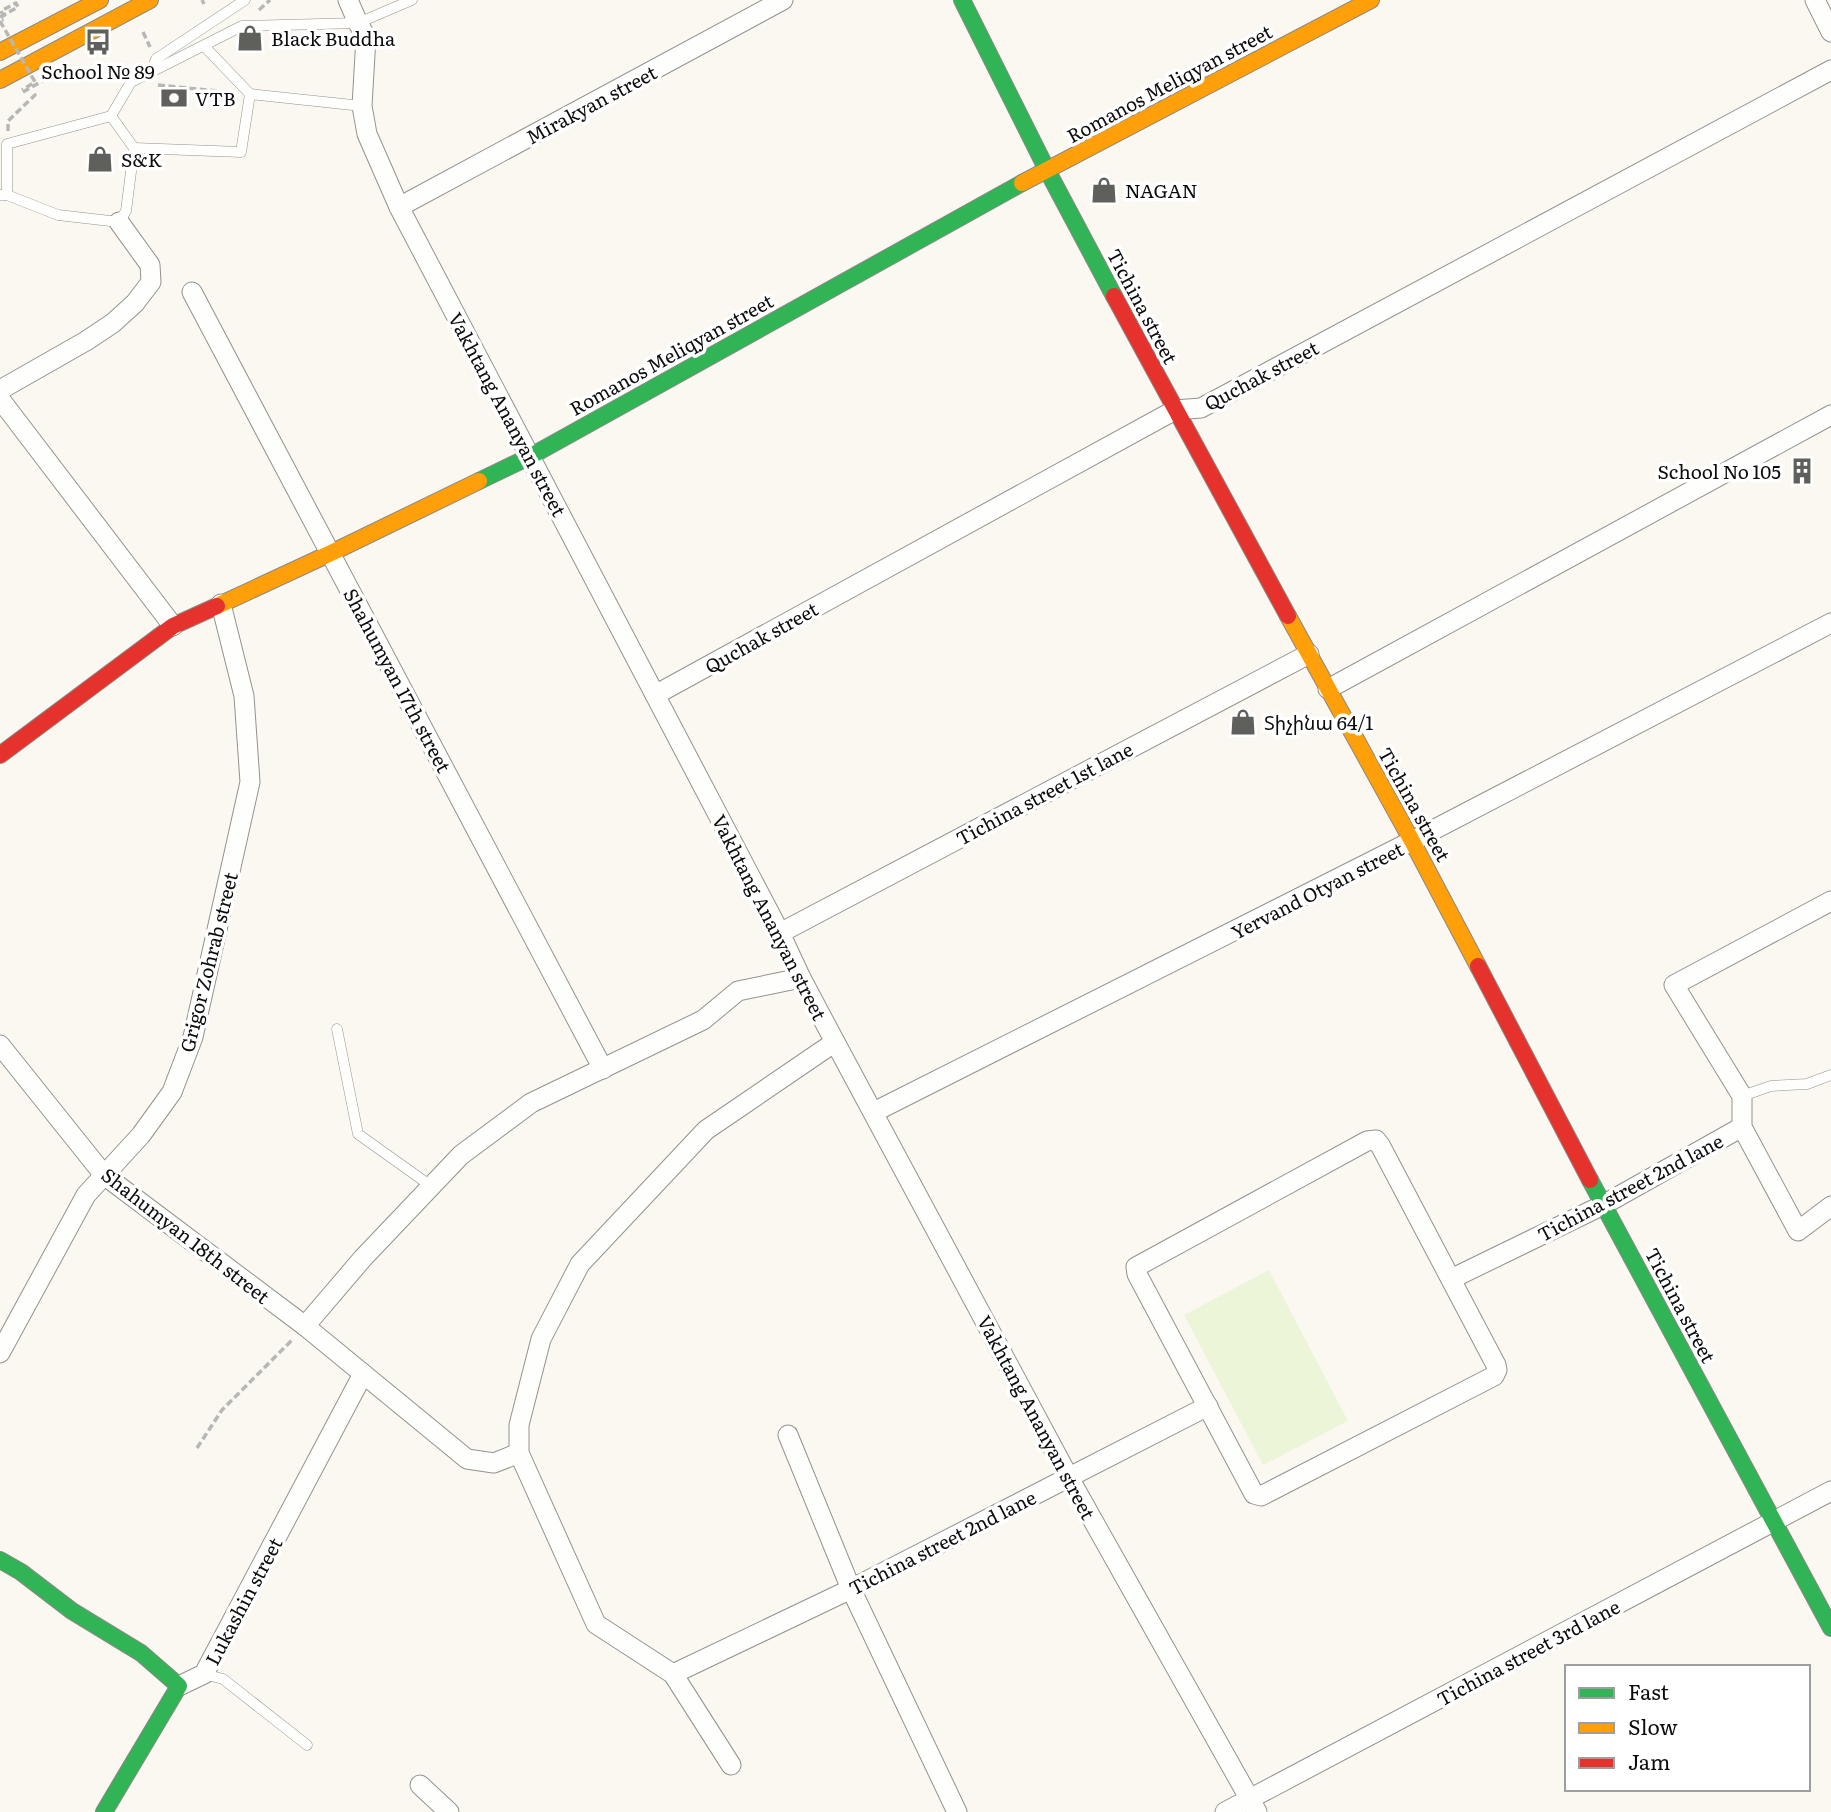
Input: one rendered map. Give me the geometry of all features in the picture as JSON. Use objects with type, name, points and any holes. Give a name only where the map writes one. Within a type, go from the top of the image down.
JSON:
[{"type":"main road","points":[[0,80],[150,0]]},
{"type":"main road","name":"Tichina street","points":[[962,0],[1047,170],[1174,410],[1412,841],[1603,1206],[1831,1628]]},
{"type":"main road","name":"Romanos Meliqyan street","points":[[0,755],[173,626],[531,456],[1047,170],[1371,0]]},
{"type":"main road","points":[[0,52],[91,2]]},
{"type":"main road","points":[[0,1560],[21,1572],[72,1611],[141,1653],[179,1686],[104,1812]]},
{"type":"street","name":"Vakhtang Ananyan street","points":[[348,0],[366,37],[362,106],[367,134],[399,207],[835,1042],[1068,1476],[1254,1806]]},
{"type":"street","name":"Mirakyan street","points":[[399,207],[783,0]]},
{"type":"street","points":[[1815,0],[1831,32]]},
{"type":"street","name":"Quchak street","points":[[655,695],[1174,410],[1201,408],[1831,70]]},
{"type":"street","points":[[0,390],[113,323],[135,303],[151,282],[150,265],[119,222]]},
{"type":"street","name":"Shahumyan 17th street","points":[[192,292],[603,1069]]},
{"type":"street","points":[[0,399],[173,626]]},
{"type":"street","points":[[1328,689],[1831,415]]},
{"type":"street","name":"Grigor Zohrab street","points":[[0,1353],[86,1195],[141,1135],[172,1091],[193,1037],[250,782],[244,696],[221,604]]},
{"type":"street","name":"Yervand Otyan street","points":[[874,1112],[1412,841],[1831,622]]},
{"type":"street","name":"Tichina street 1st lane","points":[[780,933],[1309,654]]},
{"type":"street","points":[[1742,1127],[1742,1096],[1674,985],[1831,901]]},
{"type":"street","points":[[305,1326],[363,1258],[461,1155],[531,1103],[704,1020],[738,991],[801,978]]},
{"type":"street","points":[[731,1765],[673,1674],[596,1624],[519,1453],[519,1425],[541,1339],[580,1264],[706,1130],[835,1042]]},
{"type":"street","name":"Shahumyan 18th street","points":[[0,1045],[104,1175],[305,1326],[467,1459],[494,1463],[519,1453]]},
{"type":"street","name":"Tichina street 2nd lane","points":[[1451,1279],[1603,1206],[1742,1127],[1798,1231],[1831,1206]]},
{"type":"street","points":[[1376,1140],[1496,1365],[1494,1376],[1261,1496],[1250,1489],[1208,1406],[1136,1267],[1367,1141],[1376,1140]]},
{"type":"street","name":"Lukashin street","points":[[179,1686],[204,1674],[363,1374]]},
{"type":"street","name":"Tichina street 2nd lane","points":[[673,1674],[851,1589],[1208,1406]]},
{"type":"street","points":[[788,1435],[851,1589],[957,1812]]},
{"type":"street","name":"Tichina street 3rd lane","points":[[1225,1812],[1254,1806],[1831,1491]]},
{"type":"street","points":[[420,1785],[449,1812]]},
{"type":"lane","points":[[151,72],[156,59],[245,0]]},
{"type":"lane","points":[[111,116],[134,148],[126,211],[119,222],[58,215],[4,195],[7,144],[111,116],[131,82],[242,26],[358,23],[412,0]]},
{"type":"lane","points":[[204,47],[250,94],[362,106]]},
{"type":"lane","points":[[134,148],[241,152],[250,94]]},
{"type":"lane","points":[[337,1029],[358,1134],[431,1186]]},
{"type":"lane","points":[[1742,1096],[1771,1086],[1807,1084],[1831,1075]]},
{"type":"lane","points":[[204,1674],[223,1679],[307,1745]]},
{"type":"path","points":[[2,19],[18,7],[16,3],[1,11],[2,19],[35,82],[23,91],[53,75]]},
{"type":"path","points":[[138,22],[156,59]]},
{"type":"path","points":[[7,144],[8,121],[35,95],[26,80]]},
{"type":"path","points":[[131,82],[250,94]]},
{"type":"path","points":[[197,1448],[222,1410],[305,1326]]},
{"type":"green space","points":[[1269,1270],[1348,1421],[1263,1465],[1184,1315]]},
{"type":"traffic: fast","points":[[962,0],[1114,296]]},
{"type":"traffic: fast","points":[[479,481],[531,456],[1022,183]]},
{"type":"traffic: fast","points":[[1590,1180],[1831,1628]]},
{"type":"traffic: fast","points":[[0,1560],[21,1572],[72,1611],[141,1653],[179,1686],[104,1812]]},
{"type":"traffic: slow","points":[[0,52],[100,0]]},
{"type":"traffic: slow","points":[[0,80],[150,0]]},
{"type":"traffic: slow","points":[[1022,183],[1371,0]]},
{"type":"traffic: slow","points":[[217,606],[479,481]]},
{"type":"traffic: slow","points":[[1288,616],[1478,966]]},
{"type":"traffic: jam","points":[[1114,296],[1288,616]]},
{"type":"traffic: jam","points":[[0,755],[173,626],[217,606]]},
{"type":"traffic: jam","points":[[1478,966],[1590,1180]]},
{"type":"place","name":"Black Buddha","points":[[250,38]]},
{"type":"place","name":"School № 89","points":[[98,42]]},
{"type":"place","name":"VTB","points":[[174,98]]},
{"type":"place","name":"S&K","points":[[100,159]]},
{"type":"place","name":"NAGAN","points":[[1104,190]]},
{"type":"place","name":"School No 105","points":[[1802,471]]},
{"type":"place","name":"Տիչինա 64/1","points":[[1243,722]]}]
